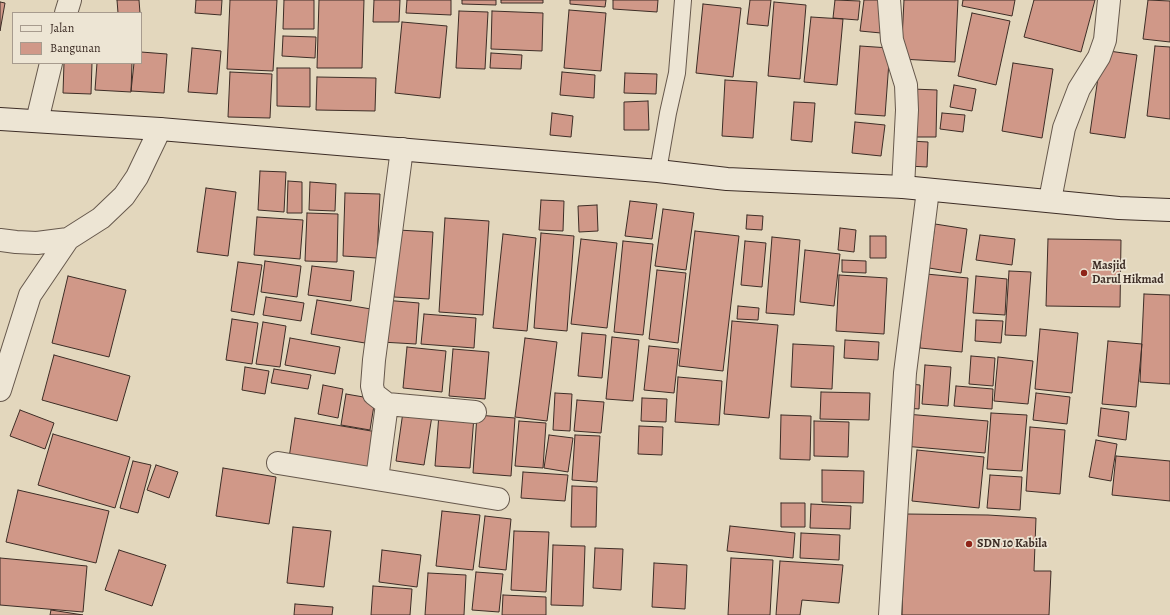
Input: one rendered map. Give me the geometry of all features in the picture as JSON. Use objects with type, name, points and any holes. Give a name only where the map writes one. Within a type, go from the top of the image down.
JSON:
[{"type":"street","points":[[66,12],[70,0]]},
{"type":"street","points":[[889,0],[892,40],[906,85],[907,110],[903,187]]},
{"type":"street","points":[[1050,200],[1064,128],[1079,89],[1099,57],[1104,40],[1109,0]]},
{"type":"street","points":[[37,122],[51,64]]},
{"type":"street","points":[[0,119],[160,129],[402,149],[727,179],[903,187],[1050,200],[1119,208],[1170,210]]},
{"type":"street","points":[[0,390],[30,295],[68,239],[101,218],[124,196],[137,177],[160,129]]},
{"type":"street","points":[[402,149],[373,367],[372,386],[374,394],[387,404],[475,412]]},
{"type":"street","points":[[890,615],[905,373],[928,190]]},
{"type":"street","points":[[0,240],[37,243],[68,239]]},
{"type":"street","points":[[377,479],[387,404]]},
{"type":"street","points":[[278,463],[498,499]]},
{"type":"lane","points":[[658,172],[668,113],[678,73],[683,0]]},
{"type":"building","points":[[117,0],[139,0],[140,12],[118,12]]},
{"type":"building","points":[[196,0],[222,0],[221,15],[195,13]]},
{"type":"building","points":[[230,0],[277,0],[273,71],[227,69]]},
{"type":"building","points":[[284,0],[314,0],[314,29],[283,29]]},
{"type":"building","points":[[319,0],[364,0],[362,68],[317,68]]},
{"type":"building","points":[[374,0],[400,0],[399,22],[373,22]]},
{"type":"building","points":[[407,0],[451,0],[451,15],[406,13]]},
{"type":"building","points":[[462,0],[496,0],[496,5],[462,4]]},
{"type":"building","points":[[501,0],[543,0],[543,3],[501,3]]},
{"type":"building","points":[[570,0],[606,0],[605,7],[570,4]]},
{"type":"building","points":[[613,0],[658,0],[657,12],[613,9]]},
{"type":"building","points":[[750,0],[771,0],[768,26],[747,24]]},
{"type":"building","points":[[835,0],[860,1],[858,20],[833,18]]},
{"type":"building","points":[[864,0],[885,0],[881,33],[860,31]]},
{"type":"building","points":[[904,0],[958,0],[955,62],[901,59]]},
{"type":"building","points":[[963,0],[1015,0],[1012,16],[962,6]]},
{"type":"building","points":[[1034,0],[1095,0],[1081,52],[1024,37]]},
{"type":"building","points":[[1148,0],[1170,1],[1170,42],[1143,39]]},
{"type":"building","points":[[0,2],[5,3],[0,31]]},
{"type":"building","points":[[774,2],[806,5],[800,79],[768,76]]},
{"type":"building","points":[[703,4],[741,8],[733,77],[696,73]]},
{"type":"building","points":[[569,10],[606,13],[601,71],[564,68]]},
{"type":"building","points":[[459,11],[488,12],[485,69],[456,68]]},
{"type":"building","points":[[492,11],[543,13],[542,51],[491,49]]},
{"type":"building","points":[[972,13],[1010,21],[996,85],[958,76]]},
{"type":"building","points":[[811,17],[843,19],[837,85],[804,82]]},
{"type":"building","points":[[402,22],[447,26],[440,98],[395,93]]},
{"type":"building","points":[[283,36],[316,37],[315,58],[282,56]]},
{"type":"building","points":[[860,46],[890,48],[885,116],[855,114]]},
{"type":"building","points":[[1155,46],[1170,47],[1170,119],[1147,116]]},
{"type":"building","points":[[192,48],[221,51],[217,94],[188,92]]},
{"type":"building","points":[[1102,50],[1137,55],[1125,138],[1090,133]]},
{"type":"building","points":[[142,52],[167,54],[164,93],[131,91],[134,64],[142,64]]},
{"type":"building","points":[[491,53],[522,55],[521,69],[490,68]]},
{"type":"building","points":[[1013,63],[1053,69],[1042,138],[1002,131]]},
{"type":"building","points":[[64,64],[92,64],[91,94],[63,93]]},
{"type":"building","points":[[97,64],[132,64],[131,92],[95,90]]},
{"type":"building","points":[[277,68],[310,68],[310,107],[277,106]]},
{"type":"building","points":[[230,72],[272,74],[270,118],[228,117]]},
{"type":"building","points":[[562,72],[595,75],[594,98],[560,95]]},
{"type":"building","points":[[625,73],[657,74],[656,94],[624,93]]},
{"type":"building","points":[[317,77],[376,78],[375,111],[316,110]]},
{"type":"building","points":[[725,80],[757,82],[753,138],[722,136]]},
{"type":"building","points":[[954,85],[976,89],[972,111],[950,107]]},
{"type":"building","points":[[912,89],[937,90],[936,137],[911,137]]},
{"type":"building","points":[[648,101],[649,130],[624,130],[624,102]]},
{"type":"building","points":[[794,102],[815,103],[812,142],[791,140]]},
{"type":"building","points":[[552,113],[573,116],[571,137],[550,135]]},
{"type":"building","points":[[942,113],[965,115],[963,132],[940,129]]},
{"type":"building","points":[[855,122],[885,125],[881,156],[852,153]]},
{"type":"building","points":[[909,141],[928,142],[927,167],[908,166]]},
{"type":"building","points":[[260,171],[286,172],[284,212],[258,210]]},
{"type":"building","points":[[288,181],[302,182],[302,213],[287,213]]},
{"type":"building","points":[[310,182],[336,184],[335,211],[309,210]]},
{"type":"building","points":[[206,188],[236,192],[228,256],[197,252]]},
{"type":"building","points":[[345,193],[380,194],[377,258],[343,256]]},
{"type":"building","points":[[541,200],[564,201],[563,231],[539,230]]},
{"type":"building","points":[[630,201],[657,204],[652,239],[625,236]]},
{"type":"building","points":[[597,205],[598,231],[579,232],[578,206]]},
{"type":"building","points":[[663,209],[694,213],[686,270],[655,266]]},
{"type":"building","points":[[307,213],[338,214],[337,262],[305,261]]},
{"type":"building","points":[[747,215],[763,216],[762,230],[746,229]]},
{"type":"building","points":[[257,217],[303,220],[300,259],[254,255]]},
{"type":"building","points":[[445,218],[489,221],[483,315],[439,312]]},
{"type":"building","points":[[935,224],[967,229],[961,273],[929,268]]},
{"type":"building","points":[[840,228],[856,230],[854,252],[838,250]]},
{"type":"building","points":[[398,230],[433,232],[429,299],[394,297]]},
{"type":"building","points":[[695,231],[739,236],[723,371],[679,366]]},
{"type":"building","points":[[541,233],[574,236],[567,331],[534,328]]},
{"type":"building","points":[[503,234],[536,238],[527,331],[493,328]]},
{"type":"building","points":[[980,235],[1015,239],[1012,265],[976,260]]},
{"type":"building","points":[[870,236],[886,236],[886,258],[870,258]]},
{"type":"building","points":[[772,237],[800,240],[794,315],[766,313]]},
{"type":"building","points":[[581,239],[617,243],[607,328],[571,324]]},
{"type":"building","name":"Masjid Darul Hikmad","points":[[1048,239],[1121,240],[1120,307],[1046,306]]},
{"type":"building","points":[[623,241],[653,244],[643,335],[614,332]]},
{"type":"building","points":[[745,241],[766,243],[762,287],[741,285]]},
{"type":"building","points":[[805,250],[840,254],[834,306],[800,302]]},
{"type":"building","points":[[842,260],[866,261],[866,273],[842,272]]},
{"type":"building","points":[[265,261],[301,266],[297,297],[261,292]]},
{"type":"building","points":[[238,262],[262,265],[254,315],[231,311]]},
{"type":"building","points":[[312,266],[354,271],[351,301],[308,295]]},
{"type":"building","points":[[657,270],[686,273],[678,343],[649,339]]},
{"type":"building","points":[[1009,271],[1031,272],[1026,336],[1005,335]]},
{"type":"building","points":[[926,274],[968,278],[962,352],[920,348]]},
{"type":"building","points":[[839,275],[887,278],[884,334],[836,331]]},
{"type":"building","points":[[68,276],[126,290],[109,357],[52,343]]},
{"type":"building","points":[[976,276],[1007,279],[1005,315],[973,313]]},
{"type":"building","points":[[1144,294],[1170,295],[1170,384],[1140,382]]},
{"type":"building","points":[[266,297],[304,303],[301,321],[263,315]]},
{"type":"building","points":[[317,300],[371,309],[365,343],[311,334]]},
{"type":"building","points":[[384,300],[419,303],[416,344],[381,342]]},
{"type":"building","points":[[738,306],[759,308],[758,320],[737,319]]},
{"type":"building","points":[[424,314],[476,318],[474,348],[421,344]]},
{"type":"building","points":[[232,319],[258,323],[252,364],[226,360]]},
{"type":"building","points":[[976,320],[1003,321],[1001,343],[975,341]]},
{"type":"building","points":[[732,321],[778,325],[769,418],[724,414]]},
{"type":"building","points":[[263,322],[286,326],[280,367],[256,364]]},
{"type":"building","points":[[1040,329],[1078,333],[1072,393],[1035,389]]},
{"type":"building","points":[[582,333],[606,335],[602,378],[578,376]]},
{"type":"building","points":[[612,337],[639,340],[633,401],[606,399]]},
{"type":"building","points":[[290,338],[340,347],[335,374],[285,365]]},
{"type":"building","points":[[525,338],[557,342],[547,421],[515,417]]},
{"type":"building","points":[[845,340],[879,342],[878,360],[844,358]]},
{"type":"building","points":[[1108,341],[1142,344],[1136,407],[1102,404]]},
{"type":"building","points":[[793,344],[834,346],[832,389],[791,387]]},
{"type":"building","points":[[649,346],[679,349],[674,393],[644,390]]},
{"type":"building","points":[[407,347],[446,351],[442,392],[403,388]]},
{"type":"building","points":[[453,349],[489,352],[485,399],[449,396]]},
{"type":"building","points":[[54,355],[130,376],[117,421],[42,400]]},
{"type":"building","points":[[971,356],[995,358],[993,386],[969,384]]},
{"type":"building","points":[[998,357],[1033,361],[1028,404],[994,401]]},
{"type":"building","points":[[925,365],[951,367],[948,406],[922,404]]},
{"type":"building","points":[[245,367],[269,371],[265,394],[242,390]]},
{"type":"building","points":[[274,369],[311,375],[308,389],[271,383]]},
{"type":"building","points":[[678,377],[722,381],[719,425],[675,422]]},
{"type":"building","points":[[910,384],[920,385],[919,409],[908,408]]},
{"type":"building","points":[[323,385],[343,389],[338,418],[318,414]]},
{"type":"building","points":[[956,386],[993,389],[992,409],[954,406]]},
{"type":"building","points":[[821,392],[870,393],[869,420],[820,419]]},
{"type":"building","points":[[555,393],[572,394],[570,431],[553,430]]},
{"type":"building","points":[[1036,393],[1070,397],[1067,424],[1033,420]]},
{"type":"building","points":[[346,394],[375,399],[370,430],[341,425]]},
{"type":"building","points":[[642,398],[667,399],[666,422],[641,421]]},
{"type":"building","points":[[577,400],[604,402],[601,433],[574,431]]},
{"type":"building","points":[[1101,408],[1129,412],[1126,440],[1098,436]]},
{"type":"building","points":[[20,410],[54,423],[45,449],[10,436]]},
{"type":"building","points":[[403,412],[432,416],[424,465],[396,461]]},
{"type":"building","points":[[991,413],[1027,415],[1022,471],[987,469]]},
{"type":"building","points":[[439,414],[474,416],[470,468],[435,466]]},
{"type":"building","points":[[906,414],[988,421],[985,453],[903,446]]},
{"type":"building","points":[[477,415],[515,418],[511,476],[473,473]]},
{"type":"building","points":[[781,415],[811,416],[810,460],[780,459]]},
{"type":"building","points":[[295,418],[377,432],[372,471],[289,458]]},
{"type":"building","points":[[519,421],[546,423],[543,468],[515,466]]},
{"type":"building","points":[[814,421],[849,422],[848,457],[814,456]]},
{"type":"building","points":[[639,426],[663,427],[662,455],[638,454]]},
{"type":"building","points":[[1030,427],[1065,430],[1060,494],[1026,491]]},
{"type":"building","points":[[53,434],[130,457],[115,508],[38,485]]},
{"type":"building","points":[[549,435],[573,438],[568,472],[544,468]]},
{"type":"building","points":[[575,435],[600,436],[597,482],[572,480]]},
{"type":"building","points":[[1096,440],[1117,444],[1111,481],[1089,477]]},
{"type":"building","points":[[917,450],[984,457],[979,508],[912,501]]},
{"type":"building","points":[[1116,456],[1170,461],[1170,501],[1112,495]]},
{"type":"building","points":[[133,461],[151,465],[138,513],[120,508]]},
{"type":"building","points":[[156,465],[178,472],[169,498],[147,490]]},
{"type":"building","points":[[223,468],[276,477],[269,524],[216,516]]},
{"type":"building","points":[[822,470],[864,471],[863,503],[822,502]]},
{"type":"building","points":[[523,472],[568,475],[565,501],[521,498]]},
{"type":"building","points":[[990,475],[1022,477],[1020,510],[987,508]]},
{"type":"building","points":[[572,486],[597,487],[596,527],[571,527]]},
{"type":"building","points":[[18,490],[109,511],[96,563],[6,542]]},
{"type":"building","points":[[781,503],[805,503],[805,527],[781,527]]},
{"type":"building","points":[[811,504],[851,506],[850,529],[810,528]]},
{"type":"building","points":[[442,511],[480,515],[473,570],[436,566]]},
{"type":"building","name":"SDN 10 Kabila","points":[[905,514],[988,515],[1036,518],[1034,571],[1051,571],[1049,615],[902,615]]},
{"type":"building","points":[[485,516],[511,519],[506,570],[479,567]]},
{"type":"building","points":[[730,526],[795,533],[793,558],[727,551]]},
{"type":"building","points":[[293,527],[331,531],[324,587],[287,583]]},
{"type":"building","points":[[514,531],[549,532],[546,592],[511,590]]},
{"type":"building","points":[[801,533],[840,535],[839,560],[800,558]]},
{"type":"building","points":[[553,545],[585,546],[583,606],[551,605]]},
{"type":"building","points":[[595,548],[623,549],[621,590],[593,588]]},
{"type":"building","points":[[119,550],[166,565],[152,606],[105,590]]},
{"type":"building","points":[[382,550],[421,555],[417,587],[379,582]]},
{"type":"building","points":[[0,558],[87,566],[83,612],[0,605]]},
{"type":"building","points":[[731,558],[773,560],[770,615],[728,615]]},
{"type":"building","points":[[780,561],[843,565],[839,603],[802,600],[800,615],[776,615]]},
{"type":"building","points":[[654,563],[687,565],[685,609],[652,607]]},
{"type":"building","points":[[476,572],[503,574],[499,612],[472,610]]},
{"type":"building","points":[[428,573],[466,575],[464,615],[425,615]]},
{"type":"building","points":[[373,586],[412,589],[410,615],[371,615]]},
{"type":"building","points":[[503,595],[546,597],[546,615],[502,615]]},
{"type":"building","points":[[295,604],[333,607],[332,615],[294,615]]},
{"type":"building","points":[[51,610],[83,615],[50,615]]},
{"type":"place","name":"Masjid Darul Hikmad","points":[[1084,273]]},
{"type":"place","name":"SDN 10 Kabila","points":[[969,544]]}]
